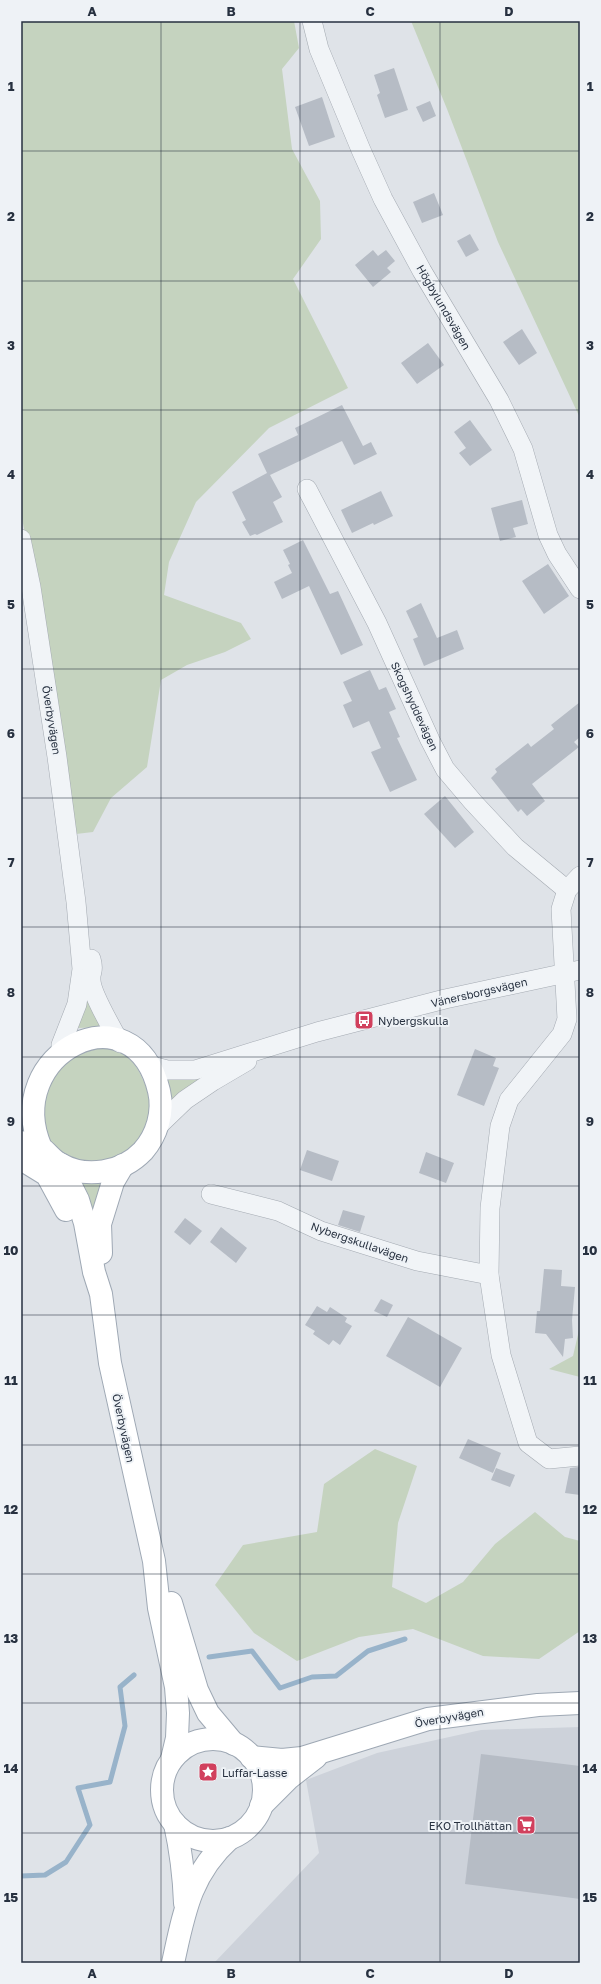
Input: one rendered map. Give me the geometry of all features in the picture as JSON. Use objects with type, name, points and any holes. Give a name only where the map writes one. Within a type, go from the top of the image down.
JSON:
[{"type":"main road","points":[[31,1145],[31,1132],[26,1114],[26,1082],[45,1057],[61,1045],[80,1038],[106,1038],[120,1043],[136,1052],[148,1065],[156,1079],[160,1094],[160,1116],[157,1127]]},
{"type":"main road","name":"Vänersborgsvägen","points":[[31,1145],[60,1164],[76,1170],[94,1173],[112,1170],[123,1165],[143,1151],[157,1127]]},
{"type":"main road","points":[[21,1159],[47,1175],[69,1216],[87,1305],[93,1327],[110,1363]]},
{"type":"main road","name":"Överbyvägen","points":[[60,1164],[78,1200],[85,1223],[94,1272],[101,1294]]},
{"type":"main road","name":"Överbyvägen","points":[[123,1165],[111,1188],[100,1224],[101,1294],[110,1363],[154,1561],[159,1608],[177,1694],[177,1738],[172,1759],[165,1773],[162,1788],[163,1804],[175,1824],[186,1834],[200,1840],[215,1841],[230,1838],[249,1826],[261,1806],[289,1778],[322,1753]]},
{"type":"main road","name":"Överbyvägen","points":[[154,1561],[172,1605],[197,1690],[208,1713],[234,1744],[251,1757],[259,1770],[263,1784],[261,1806]]},
{"type":"main road","name":"Överbyvägen","points":[[251,1757],[282,1760],[302,1758],[428,1719],[531,1705],[580,1703]]},
{"type":"main road","name":"Överbyvägen","points":[[172,1759],[183,1749],[197,1742],[212,1739],[234,1744]]},
{"type":"main road","points":[[173,1963],[185,1906],[184,1873],[181,1848],[175,1824]]},
{"type":"main road","points":[[185,1906],[205,1866],[216,1851],[230,1838]]},
{"type":"street","name":"Högbylundsvägen","points":[[312,21],[322,56],[383,199],[422,270],[499,400],[523,449],[548,535],[557,554],[580,590]]},
{"type":"street","name":"Skogshyddevägen","points":[[307,489],[377,623],[430,740],[446,769],[473,802],[515,847],[574,883]]},
{"type":"street","name":"Överbyvägen","points":[[21,539],[31,587],[58,758],[76,902],[82,969],[77,1004],[61,1045]]},
{"type":"street","points":[[574,883],[561,909],[572,971],[574,1024],[562,1034],[509,1100],[500,1126],[490,1208],[489,1274],[502,1355],[528,1443],[549,1459],[580,1456]]},
{"type":"street","name":"Överbyvägen","points":[[76,902],[94,968],[90,980],[102,1009],[120,1043]]},
{"type":"street","name":"Vänersborgsvägen","points":[[148,1065],[167,1070],[195,1070],[317,1032],[445,999],[572,971]]},
{"type":"street","name":"Vänersborgsvägen","points":[[157,1127],[185,1100],[213,1081],[244,1064],[263,1050]]},
{"type":"street","name":"Nybergskullavägen","points":[[212,1194],[278,1211],[321,1231],[417,1261],[489,1274]]},
{"type":"shaded area","points":[[580,1727],[580,1963],[214,1963],[319,1853],[306,1780],[377,1753],[481,1730]]},
{"type":"green space","points":[[21,21],[294,21],[299,48],[282,69],[292,149],[320,201],[321,239],[293,279],[348,388],[269,428],[196,502],[169,562],[164,595],[241,623],[251,639],[225,652],[187,665],[161,680],[147,767],[111,798],[93,832],[76,834],[59,711],[21,513]]},
{"type":"green space","points":[[411,21],[580,21],[580,418],[498,242],[447,109]]},
{"type":"green space","points":[[87,979],[105,1027],[78,1028],[84,1010]]},
{"type":"green space","points":[[83,1046],[113,1050],[121,1052],[125,1055],[137,1068],[151,1098],[150,1116],[144,1131],[135,1143],[124,1153],[110,1159],[96,1162],[80,1161],[55,1149],[44,1138],[41,1122],[38,1080]]},
{"type":"green space","points":[[209,1073],[167,1106],[163,1078]]},
{"type":"green space","points":[[79,1179],[104,1179],[98,1192],[94,1213]]},
{"type":"green space","points":[[580,1326],[580,1377],[549,1369],[573,1356]]},
{"type":"green space","points":[[375,1449],[417,1466],[398,1523],[392,1587],[426,1603],[463,1582],[495,1544],[535,1512],[565,1537],[580,1541],[580,1631],[539,1659],[483,1656],[413,1629],[359,1637],[297,1661],[254,1633],[215,1585],[243,1545],[317,1532],[324,1484]]},
{"type":"building","points":[[394,68],[408,110],[385,118],[377,95],[380,93],[374,75]]},
{"type":"building","points":[[322,97],[335,137],[309,146],[295,107]]},
{"type":"building","points":[[430,101],[436,116],[423,122],[416,107]]},
{"type":"building","points":[[434,193],[443,215],[422,223],[413,202]]},
{"type":"building","points":[[470,234],[479,250],[466,257],[457,241]]},
{"type":"building","points":[[373,250],[378,256],[386,250],[395,261],[387,268],[391,272],[373,287],[355,265]]},
{"type":"building","points":[[522,329],[537,353],[519,365],[503,342]]},
{"type":"building","points":[[428,343],[444,365],[417,384],[401,363]]},
{"type":"building","points":[[342,405],[363,446],[371,442],[377,454],[354,465],[342,441],[270,475],[282,497],[273,502],[283,522],[257,535],[255,534],[250,536],[242,522],[246,520],[232,492],[267,473],[258,454],[298,435],[295,428]]},
{"type":"building","points":[[470,420],[492,450],[470,466],[459,453],[466,448],[454,432]]},
{"type":"building","points":[[381,491],[393,516],[352,533],[341,510]]},
{"type":"building","points":[[522,500],[528,524],[513,528],[516,537],[500,541],[491,508]]},
{"type":"building","points":[[303,540],[330,594],[338,591],[363,645],[341,655],[309,586],[282,599],[274,582],[292,573],[288,565],[290,564],[283,550]]},
{"type":"building","points":[[548,564],[569,596],[544,614],[522,581]]},
{"type":"building","points":[[421,603],[437,638],[457,630],[464,649],[424,666],[413,639],[418,637],[406,611]]},
{"type":"building","points":[[370,670],[379,690],[386,687],[396,709],[389,712],[400,737],[397,738],[417,780],[390,792],[371,752],[381,748],[369,721],[353,728],[343,705],[352,701],[343,682]]},
{"type":"building","points":[[580,702],[580,737],[574,742],[579,747],[532,784],[545,801],[527,816],[521,809],[518,812],[491,778],[497,772],[495,769],[528,743],[531,747],[554,729],[551,725]]},
{"type":"building","points":[[445,796],[474,832],[455,848],[424,814]]},
{"type":"building","points":[[475,1049],[496,1058],[493,1066],[499,1068],[484,1106],[457,1095]]},
{"type":"building","points":[[307,1150],[339,1161],[332,1181],[300,1170]]},
{"type":"building","points":[[426,1152],[454,1163],[446,1183],[419,1173]]},
{"type":"building","points":[[343,1210],[365,1216],[360,1232],[338,1225]]},
{"type":"building","points":[[185,1218],[202,1231],[190,1245],[174,1232]]},
{"type":"building","points":[[221,1227],[247,1248],[236,1263],[210,1242]]},
{"type":"building","points":[[544,1269],[562,1270],[561,1286],[575,1287],[572,1320],[573,1338],[565,1339],[563,1357],[546,1334],[535,1333],[537,1311],[540,1311]]},
{"type":"building","points":[[381,1299],[393,1305],[387,1317],[374,1311]]},
{"type":"building","points":[[317,1306],[327,1312],[330,1307],[347,1318],[345,1322],[352,1326],[340,1345],[333,1340],[329,1345],[313,1334],[315,1331],[305,1325]]},
{"type":"building","points":[[408,1317],[462,1348],[440,1387],[386,1356]]},
{"type":"building","points":[[468,1439],[501,1453],[493,1473],[459,1458]]},
{"type":"building","points":[[580,1467],[580,1495],[565,1493],[570,1468]]},
{"type":"building","points":[[496,1468],[515,1475],[510,1487],[491,1480]]},
{"type":"building","name":"EKO Trollhättan","points":[[481,1754],[580,1766],[580,1899],[465,1884]]},
{"type":"waterway","points":[[209,1657],[252,1651],[280,1688],[312,1677],[336,1676],[368,1651],[405,1639]]},
{"type":"waterway","points":[[21,1876],[45,1875],[66,1862],[90,1825],[78,1788],[110,1782],[125,1726],[120,1687],[134,1675]]},
{"type":"place","name":"Nybergskulla","points":[[364,1020]]},
{"type":"place","name":"Luffar-Lasse","points":[[208,1772]]},
{"type":"place","name":"EKO Trollhättan","points":[[526,1825]]}]
